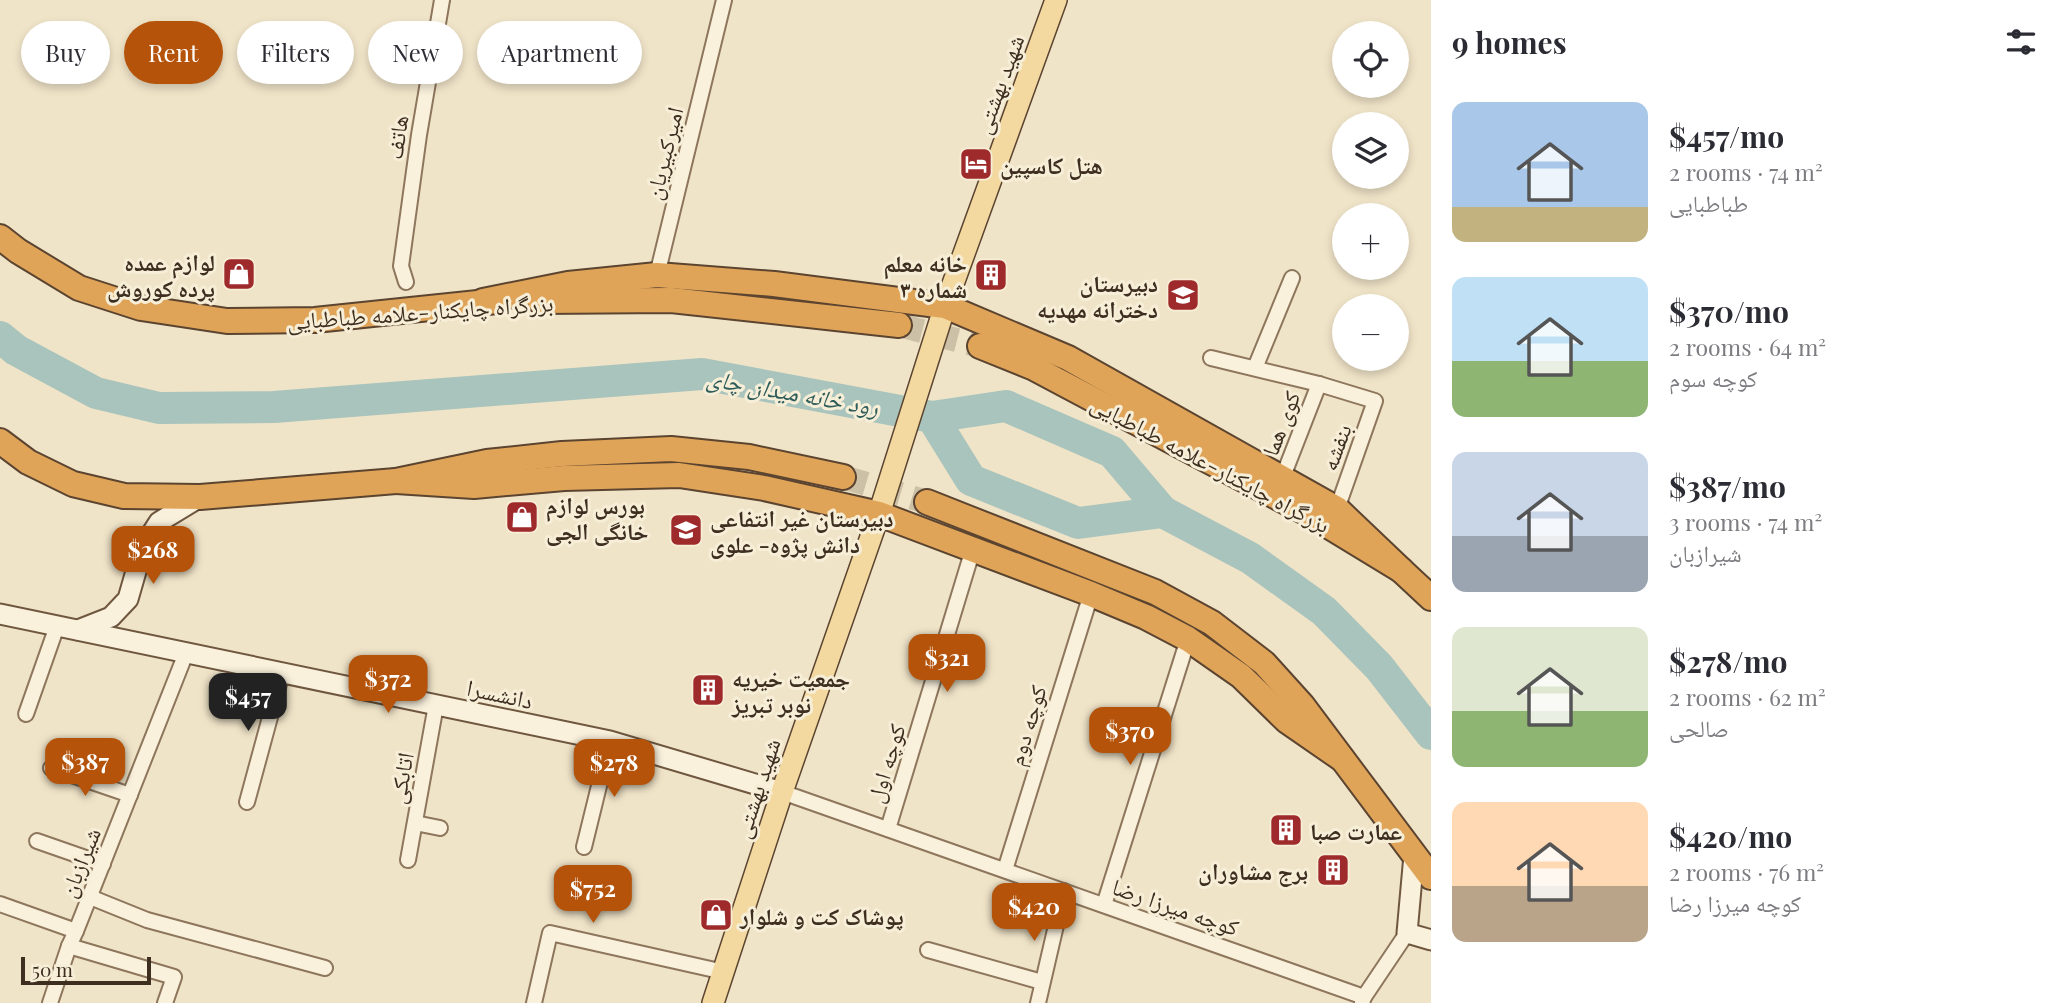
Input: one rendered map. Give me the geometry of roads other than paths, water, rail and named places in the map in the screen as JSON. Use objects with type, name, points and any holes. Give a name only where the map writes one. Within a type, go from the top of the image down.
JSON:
[{"type":"highway","name":"بزرگراه چایکنار-علامه طباطبایی","points":[[0,237],[79,288],[141,308],[227,321],[315,320],[483,301],[671,300],[899,325]]},
{"type":"highway","points":[[483,301],[568,284],[657,275],[774,284],[945,306],[1068,358],[1337,509],[1401,570]]},
{"type":"highway","name":"بزرگراه چایکنار-علامه طباطبایی","points":[[980,346],[1032,367],[1309,514],[1401,570],[1431,598]]},
{"type":"highway","points":[[0,441],[28,462],[73,484],[124,496],[200,497],[396,481],[487,462],[562,454],[671,449],[749,457],[843,477]]},
{"type":"highway","points":[[396,481],[474,486],[564,478],[678,475],[764,488],[879,514],[1091,594],[1146,617],[1188,639],[1241,677],[1287,721],[1342,759]]},
{"type":"highway","points":[[927,502],[1155,592],[1212,623],[1264,663],[1302,705],[1431,877]]},
{"type":"main road","name":"شهید بهشتى","points":[[713,1003],[782,792],[879,514],[932,343],[1056,0]]},
{"type":"main road","points":[[77,630],[111,617],[128,599],[143,547],[159,522],[200,497]]},
{"type":"main road","name":"دانشسرا","points":[[0,614],[610,741],[782,792]]},
{"type":"main road","points":[[1414,855],[1408,933],[1431,940]]},
{"type":"street","name":"هاتف","points":[[406,282],[401,266],[419,135],[442,0]]},
{"type":"street","name":"امیرکبیریان","points":[[657,275],[724,0]]},
{"type":"street","points":[[1255,368],[1292,278]]},
{"type":"street","points":[[1211,358],[1319,384]]},
{"type":"street","name":"کوی هما","points":[[1282,479],[1319,384]]},
{"type":"street","name":"بنفشه","points":[[1319,384],[1376,401],[1337,509]]},
{"type":"street","name":"کوچه اول","points":[[888,829],[973,549]]},
{"type":"street","name":"کوچه دوم","points":[[1005,870],[1091,594]]},
{"type":"street","points":[[26,714],[57,626]]},
{"type":"street","points":[[1104,905],[1188,639]]},
{"type":"street","name":"شیرازبان","points":[[50,1003],[69,946],[186,653]]},
{"type":"street","points":[[247,802],[282,673]]},
{"type":"street","name":"اتابکی","points":[[408,860],[436,705]]},
{"type":"street","points":[[584,847],[610,741]]},
{"type":"street","points":[[51,768],[130,795]]},
{"type":"street","name":"کوچه میرزا رضا","points":[[782,792],[1104,905],[1363,1000],[1408,933]]},
{"type":"street","points":[[415,823],[440,828]]},
{"type":"street","points":[[37,841],[103,864]]},
{"type":"street","points":[[1038,1003],[1064,891]]},
{"type":"street","points":[[90,897],[147,920],[325,968]]},
{"type":"street","points":[[0,904],[76,932]]},
{"type":"street","points":[[534,1003],[550,933],[724,972]]},
{"type":"street","points":[[69,946],[174,977],[165,1003]]},
{"type":"street","points":[[928,950],[1042,982]]},
{"type":"waterway","name":"رود خانه میدان چای","points":[[0,337],[16,350],[96,393],[159,408],[274,407],[702,374],[932,417],[971,480],[1078,523],[1163,512],[1250,558],[1324,611],[1379,667],[1431,734]]},
{"type":"waterway","points":[[932,417],[1006,406],[1112,452],[1163,512]]},
{"type":"tunnel","points":[[899,325],[980,346]]},
{"type":"tunnel","points":[[843,477],[927,502]]},
{"type":"place","name":"هتل کاسپین","points":[[976,164]]},
{"type":"place","name":"لوازم عمده پرده کوروش","points":[[239,274]]},
{"type":"place","name":"خانه معلم شماره ۳","points":[[991,275]]},
{"type":"place","name":"دبیرستان دخترانه مهدیه","points":[[1183,295]]},
{"type":"place","name":"بورس لوازم خانگی الجی","points":[[522,517]]},
{"type":"place","name":"دبیرستان غیر انتفاعی دانش پژوه- علوی","points":[[686,530]]},
{"type":"place","name":"جمعیت خیریه نوبر تبریز","points":[[708,690]]},
{"type":"place","name":"عمارت صبا","points":[[1286,830]]},
{"type":"place","name":"برج مشاوران","points":[[1333,870]]},
{"type":"place","name":"پوشاک کت و شلوار","points":[[716,915]]}]
